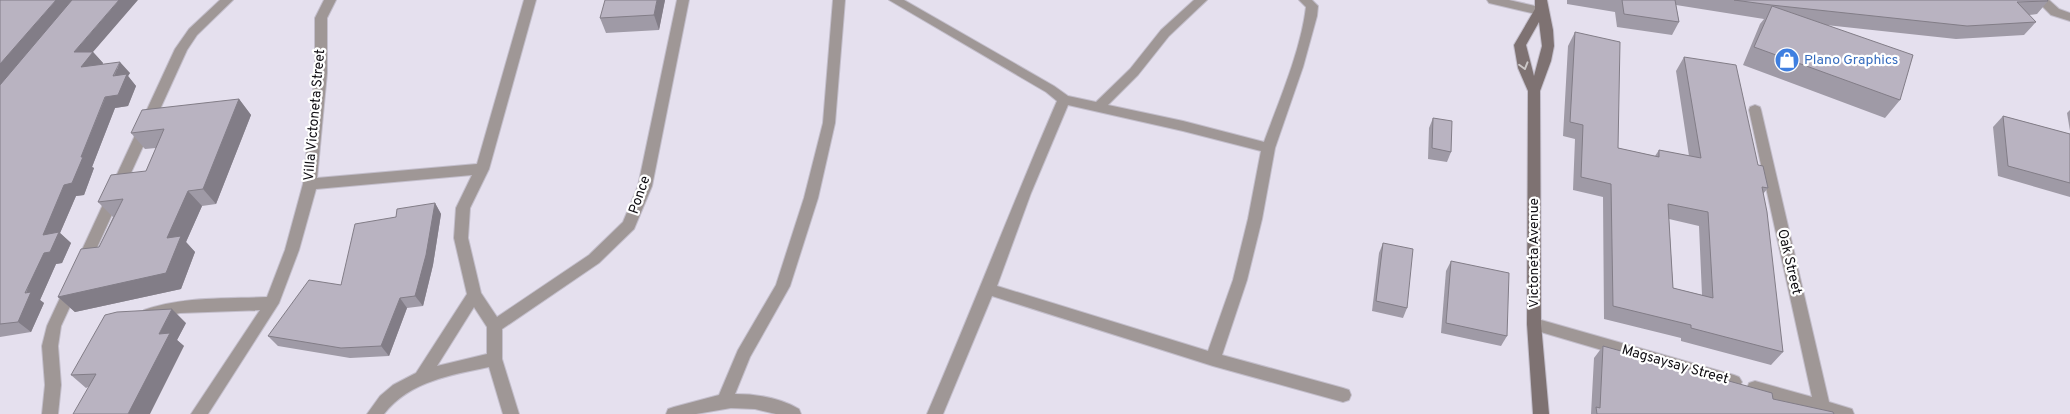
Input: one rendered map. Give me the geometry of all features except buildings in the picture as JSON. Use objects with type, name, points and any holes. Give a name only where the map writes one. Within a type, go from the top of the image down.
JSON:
[{"type":"main road","name":"Victoneta Avenue","points":[[1534,91],[1524,68],[1520,45],[1541,5]]},
{"type":"main road","name":"Victoneta Avenue","points":[[1541,5],[1547,32],[1547,51],[1534,91],[1534,324],[1541,414]]},
{"type":"street","points":[[50,414],[52,385],[50,346],[54,326],[181,49],[193,32],[226,0]]},
{"type":"street","name":"Villa Victoneta Street","points":[[199,414],[272,302],[292,250],[310,184],[320,73],[321,18],[330,0]]},
{"type":"street","points":[[511,414],[494,359],[495,326],[474,295],[461,238],[463,208],[482,169],[530,0]]},
{"type":"street","name":"Ponce","points":[[495,326],[594,259],[629,225],[645,186],[683,0]]},
{"type":"street","points":[[725,399],[743,355],[783,286],[811,198],[829,124],[839,0]]},
{"type":"street","points":[[895,0],[1050,89],[1064,100],[1100,106],[1268,148]]},
{"type":"street","points":[[1100,106],[1134,72],[1165,33],[1201,0]]},
{"type":"street","points":[[1213,359],[1240,280],[1256,220],[1268,148],[1297,67],[1311,16],[1312,6],[1305,0]]},
{"type":"street","points":[[1494,0],[1541,5]]},
{"type":"street","points":[[2042,0],[2056,12],[2070,17]]},
{"type":"street","points":[[935,414],[988,289],[1024,193],[1064,100]]},
{"type":"street","name":"Oak Street","points":[[1755,110],[1823,411]]},
{"type":"street","points":[[310,184],[482,169]]},
{"type":"street","points":[[988,289],[1213,359],[1343,396]]},
{"type":"street","points":[[422,377],[474,295]]},
{"type":"street","points":[[136,316],[180,307],[272,302]]},
{"type":"street","name":"Magsaysay Street","points":[[1534,324],[1823,411],[1846,414]]},
{"type":"street","points":[[375,414],[388,398],[422,377],[494,359]]},
{"type":"street","points":[[674,414],[708,402],[725,399],[749,400],[786,409],[793,414]]},
{"type":"place","name":"Plano Graphics","points":[[1787,60]]}]
